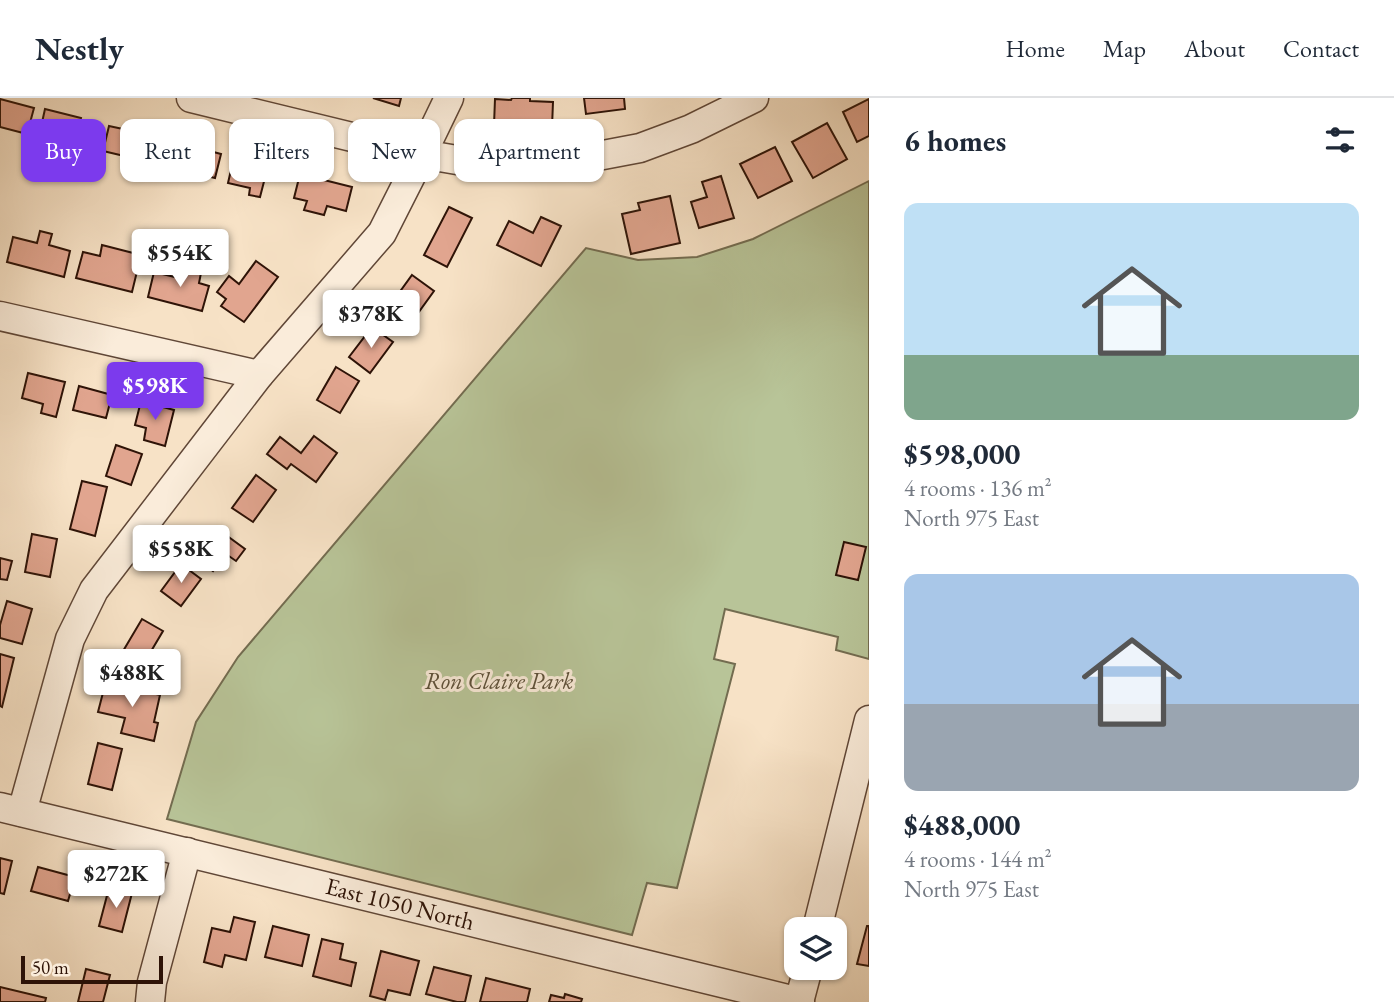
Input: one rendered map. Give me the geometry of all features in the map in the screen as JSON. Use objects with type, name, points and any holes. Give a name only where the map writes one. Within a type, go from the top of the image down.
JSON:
[{"type":"street","points":[[439,119],[449,98]]},
{"type":"street","points":[[440,157],[486,165],[566,162],[640,148],[691,129],[754,98]]},
{"type":"street","points":[[203,99],[348,135]]},
{"type":"street","points":[[11,809],[70,639],[94,590],[259,376],[382,233],[408,182]]},
{"type":"street","points":[[0,316],[259,376]]},
{"type":"street","points":[[820,917],[869,720]]},
{"type":"street","name":"East 1050 North","points":[[11,809],[799,1002]]},
{"type":"street","points":[[150,1002],[152,982],[187,852]]},
{"type":"street","points":[[799,1002],[805,980]]},
{"type":"green space","name":"Ron Claire Park","points":[[869,181],[869,659],[836,650],[838,637],[725,609],[714,659],[735,664],[677,888],[647,883],[632,935],[167,819],[196,722],[238,657],[586,248],[638,260],[697,257],[753,239]]},
{"type":"building","points":[[373,98],[401,98],[399,106]]},
{"type":"building","points":[[530,98],[530,101],[553,102],[552,119],[494,119],[495,99]]},
{"type":"building","points":[[584,98],[624,98],[625,109],[586,114]]},
{"type":"building","points":[[0,99],[34,108],[31,119],[21,119],[21,132],[0,127]]},
{"type":"building","points":[[869,99],[869,136],[857,142],[843,112]]},
{"type":"building","points":[[45,109],[81,118],[81,119],[43,119]]},
{"type":"building","points":[[827,123],[847,159],[813,178],[792,142]]},
{"type":"building","points":[[109,126],[120,128],[120,155],[106,152]]},
{"type":"building","points":[[775,147],[792,181],[758,198],[740,164]]},
{"type":"building","points":[[215,152],[221,154],[215,178]]},
{"type":"building","points":[[721,176],[734,218],[699,228],[691,202],[707,197],[702,182]]},
{"type":"building","points":[[229,179],[229,182],[264,182],[260,197],[249,195],[250,188],[228,183]]},
{"type":"building","points":[[298,182],[332,182],[352,187],[346,211],[327,206],[324,215],[304,210],[307,201],[294,198]]},
{"type":"building","points":[[670,196],[680,243],[631,254],[622,214],[640,210],[638,203]]},
{"type":"building","points":[[449,207],[472,218],[447,267],[424,255]]},
{"type":"building","points":[[541,217],[561,226],[541,266],[497,245],[509,221],[533,233]]},
{"type":"building","points":[[40,231],[52,234],[49,245],[70,251],[64,277],[7,262],[13,237],[37,243]]},
{"type":"building","points":[[102,245],[141,255],[132,292],[76,278],[83,252],[100,256]]},
{"type":"building","points":[[256,261],[278,277],[244,322],[221,306],[226,299],[217,292],[229,276],[239,284]]},
{"type":"building","points":[[182,268],[201,273],[199,283],[209,286],[202,311],[148,297],[154,272],[179,278]]},
{"type":"building","points":[[412,275],[434,291],[413,320],[391,304]]},
{"type":"building","points":[[372,327],[393,342],[370,373],[349,357]]},
{"type":"building","points":[[336,367],[359,381],[340,413],[317,400]]},
{"type":"building","points":[[28,373],[65,382],[56,417],[41,413],[43,404],[22,398]]},
{"type":"building","points":[[79,386],[112,395],[106,418],[73,410]]},
{"type":"building","points":[[141,401],[174,410],[165,446],[144,440],[146,428],[135,425]]},
{"type":"building","points":[[314,436],[337,453],[316,482],[291,464],[287,469],[267,454],[280,437],[301,453]]},
{"type":"building","points":[[116,445],[142,454],[131,485],[106,476]]},
{"type":"building","points":[[256,475],[276,490],[253,522],[232,508]]},
{"type":"building","points":[[82,481],[107,487],[95,536],[70,529]]},
{"type":"building","points":[[215,527],[245,549],[236,561],[226,554],[213,571],[193,556]]},
{"type":"building","points":[[32,534],[57,539],[50,577],[25,572]]},
{"type":"building","points":[[844,542],[866,547],[858,580],[836,575]]},
{"type":"building","points":[[0,558],[12,561],[7,580],[0,579]]},
{"type":"building","points":[[181,564],[201,579],[181,606],[161,591]]},
{"type":"building","points":[[7,601],[32,609],[22,644],[0,638],[0,625]]},
{"type":"building","points":[[142,619],[163,631],[137,675],[116,663]]},
{"type":"building","points":[[0,654],[14,658],[2,707],[0,706]]},
{"type":"building","points":[[106,681],[160,695],[154,722],[158,723],[154,741],[121,733],[125,718],[98,712]]},
{"type":"building","points":[[98,743],[122,749],[112,790],[88,784]]},
{"type":"building","points":[[0,858],[12,861],[4,894],[0,893]]},
{"type":"building","points":[[38,867],[75,877],[68,901],[31,891]]},
{"type":"building","points":[[109,888],[132,893],[122,932],[99,926]]},
{"type":"building","points":[[234,917],[255,922],[246,960],[225,955],[222,967],[204,962],[212,928],[230,932]]},
{"type":"building","points":[[273,926],[309,935],[302,966],[265,957]]},
{"type":"building","points":[[869,926],[869,966],[857,964]]},
{"type":"building","points":[[322,939],[343,944],[340,959],[356,963],[351,986],[313,976]]},
{"type":"building","points":[[381,951],[419,961],[410,995],[388,990],[385,1000],[370,996]]},
{"type":"building","points":[[434,967],[471,976],[465,1002],[426,994]]},
{"type":"building","points":[[86,969],[110,975],[103,1002],[78,1002]]},
{"type":"building","points":[[486,978],[530,989],[527,1002],[480,1002]]},
{"type":"building","points":[[0,987],[46,998],[45,1002],[0,1002]]},
{"type":"building","points":[[565,994],[582,999],[581,1002],[549,1002],[551,995],[564,998]]}]
